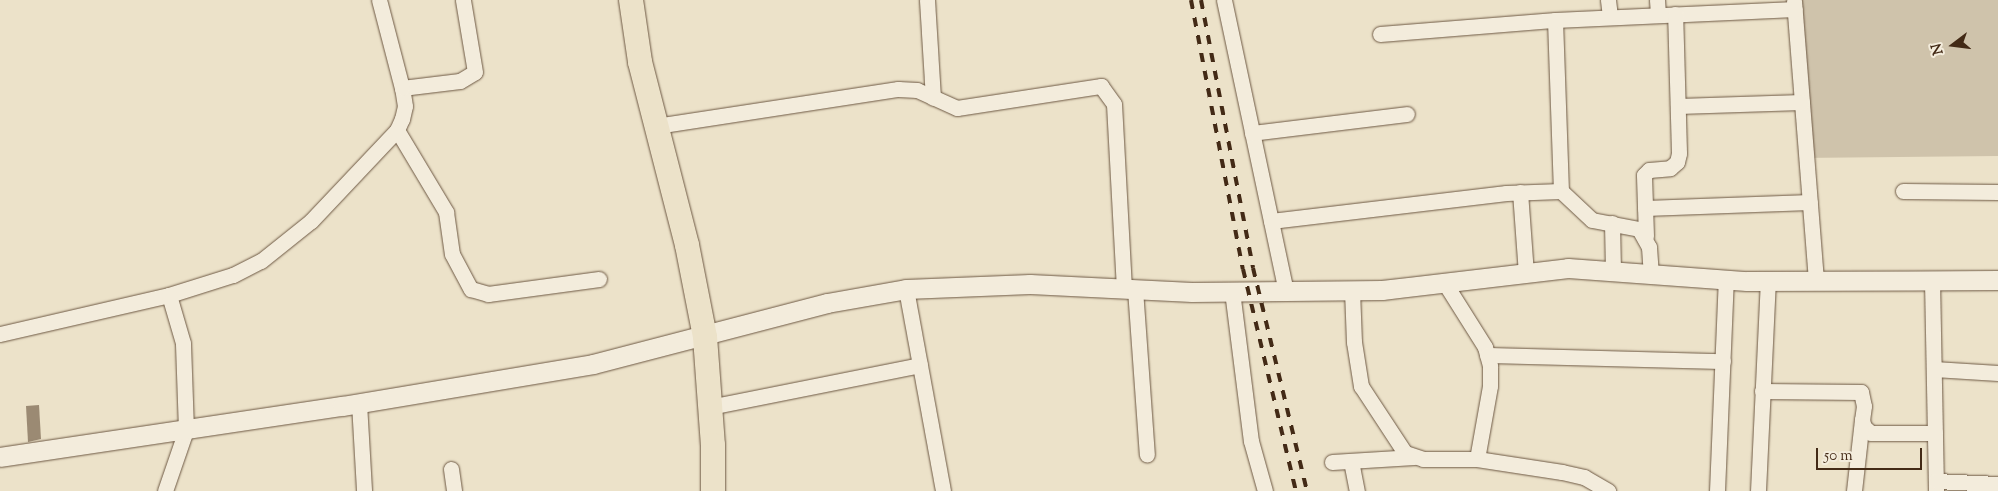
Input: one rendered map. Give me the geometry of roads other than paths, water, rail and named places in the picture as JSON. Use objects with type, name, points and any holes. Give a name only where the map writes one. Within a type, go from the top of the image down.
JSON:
[{"type":"main road","points":[[631,0],[640,62],[687,245],[705,337],[713,491]]},
{"type":"street","points":[[0,334],[169,295],[234,274],[261,261],[338,197],[397,130],[405,106],[379,0]]},
{"type":"street","points":[[402,88],[460,81],[475,72],[464,0]]},
{"type":"street","points":[[927,0],[933,98]]},
{"type":"street","points":[[1224,0],[1286,291]]},
{"type":"street","points":[[1608,0],[1610,17]]},
{"type":"street","points":[[1380,34],[1610,17],[1658,8],[1675,14],[1698,6],[1794,5],[1816,281]]},
{"type":"street","points":[[1651,274],[1646,236],[1644,175],[1649,170],[1670,168],[1677,162],[1678,106],[1675,14]]},
{"type":"street","points":[[1555,20],[1561,191],[1584,215],[1612,224],[1639,229],[1646,236]]},
{"type":"street","points":[[656,126],[898,89],[917,90],[957,108],[1089,86],[1101,86],[1108,92],[1114,104],[1129,288],[1148,455]]},
{"type":"street","points":[[1678,106],[1802,102]]},
{"type":"street","points":[[1252,133],[1407,114]]},
{"type":"street","points":[[397,130],[446,212],[452,254],[471,289],[488,294],[599,279]]},
{"type":"street","points":[[1271,221],[1520,192],[1561,191]]},
{"type":"street","points":[[1903,191],[1998,192]]},
{"type":"street","points":[[1520,192],[1526,272]]},
{"type":"street","points":[[1645,208],[1810,202]]},
{"type":"street","points":[[1612,224],[1613,270]]},
{"type":"street","points":[[0,457],[359,403],[593,364],[705,337],[827,303],[906,289],[1030,284],[1232,291],[1352,290],[1446,284],[1568,268],[1726,280],[1998,280]]},
{"type":"street","points":[[1717,491],[1726,280]]},
{"type":"street","points":[[1932,280],[1936,486],[1980,487],[1998,484]]},
{"type":"street","points":[[1758,491],[1768,281]]},
{"type":"street","points":[[1446,284],[1487,355],[1490,386],[1477,459]]},
{"type":"street","points":[[906,289],[944,491]]},
{"type":"street","points":[[1352,290],[1354,342],[1361,386],[1390,425],[1401,448],[1414,457]]},
{"type":"street","points":[[1232,291],[1251,441],[1265,491]]},
{"type":"street","points":[[165,491],[186,430],[184,351],[169,295]]},
{"type":"street","points":[[1487,355],[1723,361]]},
{"type":"street","points":[[710,407],[920,364]]},
{"type":"street","points":[[1934,369],[1998,374]]},
{"type":"street","points":[[1762,391],[1861,392],[1864,406],[1854,491]]},
{"type":"street","points":[[359,403],[364,491]]},
{"type":"street","points":[[1862,420],[1864,427],[1871,433],[1881,435],[1935,433]]},
{"type":"street","points":[[1332,462],[1414,457],[1477,459],[1584,477],[1608,491]]},
{"type":"street","points":[[1351,461],[1358,491]]},
{"type":"street","points":[[451,469],[454,491]]},
{"type":"railway","points":[[1191,0],[1243,269],[1296,491]]},
{"type":"railway","points":[[1201,0],[1253,268],[1307,491]]}]
